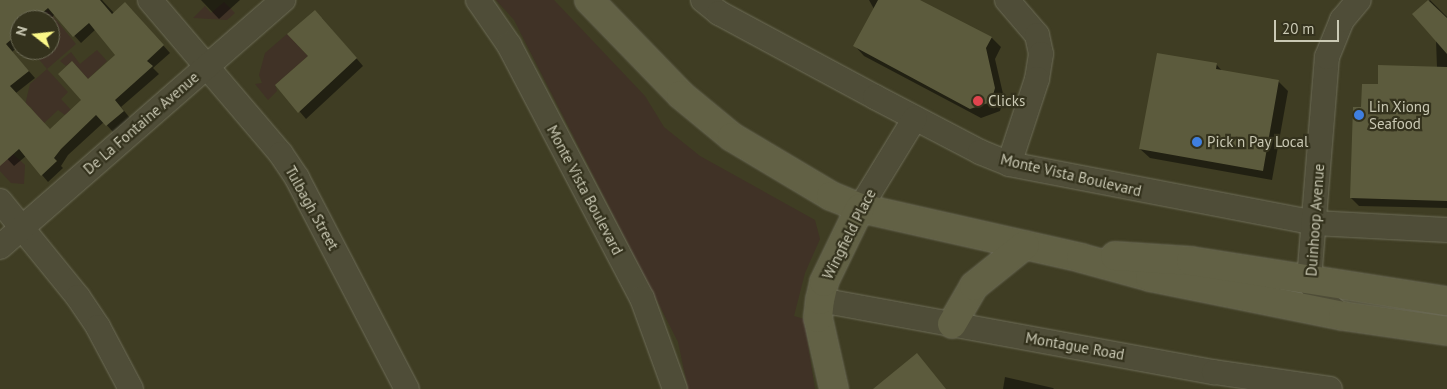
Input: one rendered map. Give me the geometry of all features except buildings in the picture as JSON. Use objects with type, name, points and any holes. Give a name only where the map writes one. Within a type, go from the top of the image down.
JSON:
[{"type":"main road","points":[[589,0],[681,95],[732,137],[831,196],[860,208],[1024,244],[1150,276],[1342,316],[1447,331]]},
{"type":"main road","name":"Wingfield Place","points":[[834,389],[818,318],[820,300],[824,282],[860,208]]},
{"type":"main road","points":[[952,324],[974,286],[1024,244]]},
{"type":"main road","points":[[1081,258],[1154,257],[1447,301]]},
{"type":"street","name":"Tulbagh Street","points":[[150,0],[208,65],[297,178],[407,389]]},
{"type":"street","name":"De La Fontaine Avenue","points":[[0,247],[283,0]]},
{"type":"street","name":"Monte Vista Boulevard","points":[[478,0],[508,45],[642,298],[675,389]]},
{"type":"street","name":"Monte Vista Boulevard","points":[[703,0],[719,13],[915,118],[1010,164],[1314,224],[1447,230]]},
{"type":"street","points":[[1007,0],[1036,36],[1041,54],[1036,79],[1010,164]]},
{"type":"street","name":"Duinhoop Avenue","points":[[1342,316],[1320,299],[1309,280],[1326,67],[1334,37],[1348,4]]},
{"type":"street","name":"Wingfield Place","points":[[860,208],[915,118]]},
{"type":"street","points":[[0,201],[22,226],[93,320],[130,389]]},
{"type":"street","name":"Montague Road","points":[[820,300],[1214,372],[1330,389]]},
{"type":"shaded area","points":[[496,0],[554,0],[645,96],[664,127],[700,156],[815,220],[820,239],[805,273],[794,316],[804,319],[815,389],[688,389],[678,342],[514,20]]},
{"type":"shaded area","points":[[224,2],[235,13],[227,20],[193,18],[205,6],[211,13]]},
{"type":"shaded area","points":[[60,25],[76,44],[60,58]]},
{"type":"shaded area","points":[[287,34],[308,56],[275,85],[277,91],[268,100],[255,84],[262,83],[259,75],[265,53]]},
{"type":"shaded area","points":[[97,50],[107,61],[88,79],[72,61],[66,66],[60,61],[71,52],[80,64]]},
{"type":"shaded area","points":[[39,60],[57,60],[47,69]]},
{"type":"shaded area","points":[[47,69],[68,92],[61,99],[71,110],[65,115],[58,110],[42,125],[31,107],[25,105],[30,84]]},
{"type":"shaded area","points":[[0,153],[13,154],[25,165],[24,184],[11,183],[0,171]]},
{"type":"place","name":"Clicks","points":[[978,101]]},
{"type":"place","name":"Lin Xiong Seafood","points":[[1359,115]]},
{"type":"place","name":"Pick n Pay Local","points":[[1197,142]]}]
